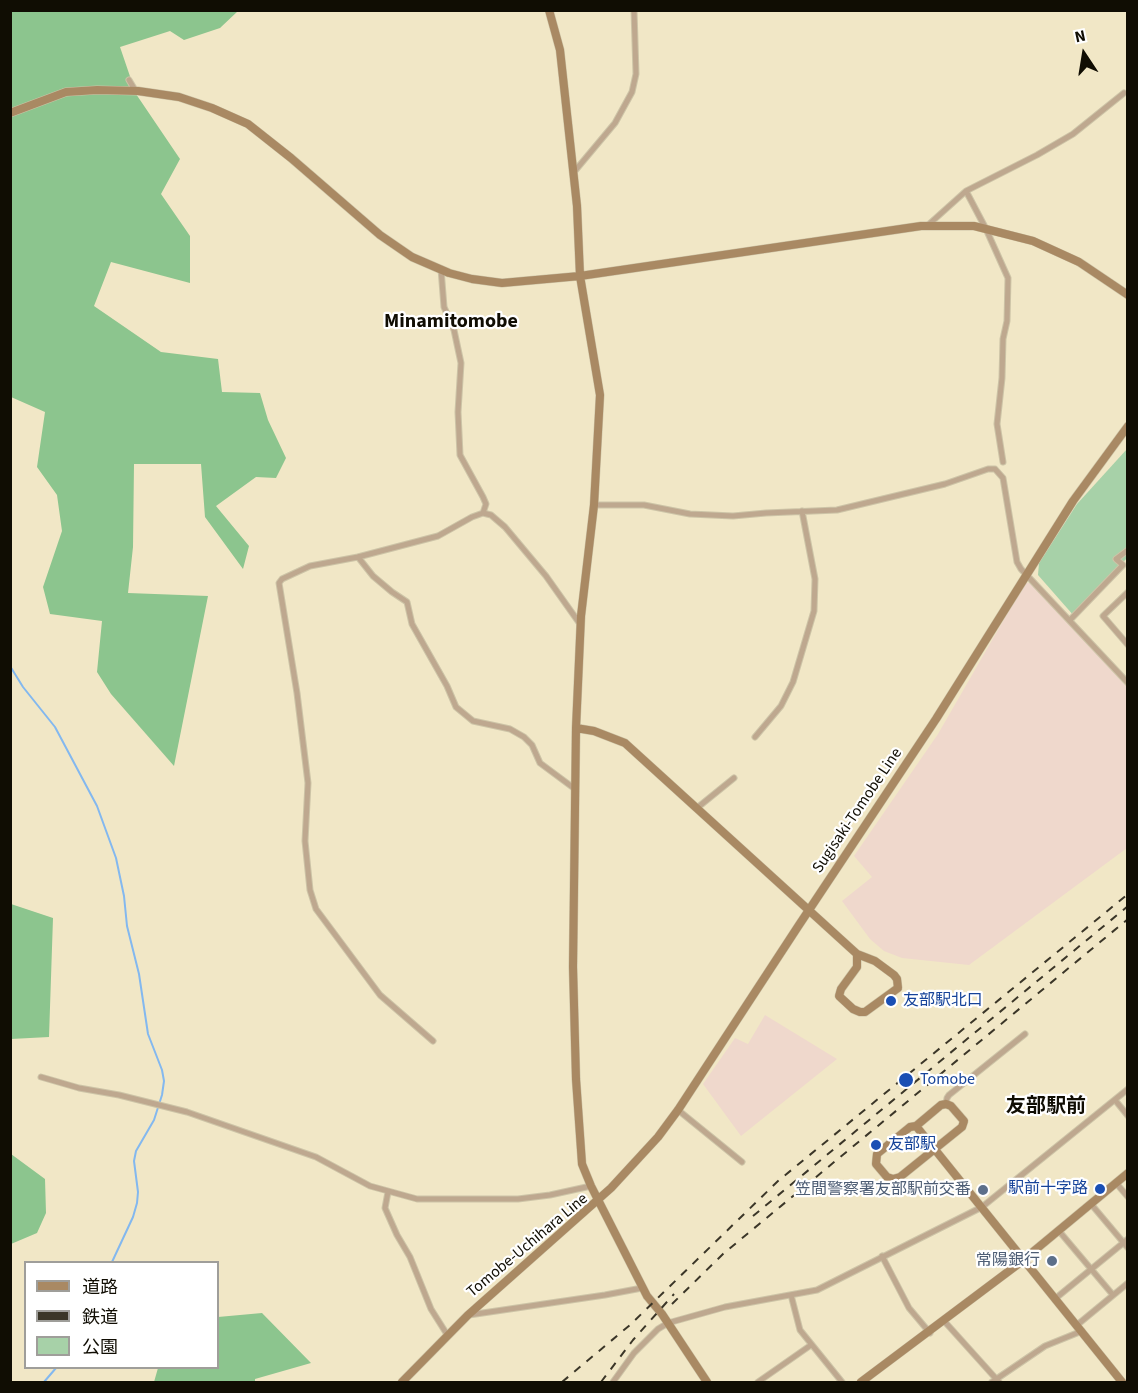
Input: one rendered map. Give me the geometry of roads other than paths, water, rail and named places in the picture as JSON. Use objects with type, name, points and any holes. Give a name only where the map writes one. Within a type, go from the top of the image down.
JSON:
[{"type":"street","points":[[549,10],[560,50],[577,206],[580,276],[600,395],[594,505],[580,625],[576,728],[573,967],[576,1079],[582,1164],[598,1201]]},
{"type":"street","points":[[573,173],[615,123],[632,92],[636,74],[634,10]]},
{"type":"street","points":[[129,80],[135,90]]},
{"type":"street","points":[[10,113],[66,92],[108,89],[135,90],[179,97],[212,108],[248,124],[380,235],[412,257],[472,279],[502,283],[580,276],[927,226],[974,226],[1033,241],[1079,262],[1128,295]]},
{"type":"street","points":[[927,226],[966,191],[1073,134],[1124,93]]},
{"type":"street","points":[[966,191],[987,229],[1008,278],[1007,321],[1002,339],[1002,378],[997,424],[1003,462]]},
{"type":"street","points":[[441,269],[444,307],[454,330],[461,363],[458,412],[460,455],[483,496],[486,504],[483,513]]},
{"type":"street","name":"Sugisaki-Tomobe Line","points":[[598,1201],[644,1154],[678,1110],[936,719],[1073,501],[1128,426]]},
{"type":"street","points":[[594,505],[644,505],[690,514],[733,516],[837,510],[945,484],[988,469],[995,469],[1003,478],[1017,561],[1128,683]]},
{"type":"street","points":[[755,737],[781,706],[793,682],[813,611],[815,579],[802,511]]},
{"type":"street","points":[[434,1041],[380,995],[316,909],[310,890],[305,841],[308,783],[297,693],[279,583],[282,579],[310,566],[358,558],[438,536],[483,513],[491,515],[505,527],[546,576],[580,625]]},
{"type":"street","points":[[1070,620],[1123,565],[1116,559],[1128,550]]},
{"type":"street","points":[[358,558],[374,576],[407,602],[412,624],[447,686],[456,707],[473,721],[510,729],[524,737],[532,745],[540,763],[576,791]]},
{"type":"street","points":[[1128,592],[1103,616],[1128,645]]},
{"type":"street","points":[[576,728],[594,731],[625,743],[857,954],[871,960],[894,975],[898,987],[865,1012],[860,1012],[853,1009],[839,996],[841,989],[857,967],[871,960]]},
{"type":"street","points":[[697,808],[734,778]]},
{"type":"street","points":[[857,954],[857,967]]},
{"type":"street","points":[[946,1104],[946,1098],[949,1095],[1024,1034]]},
{"type":"street","points":[[41,1077],[79,1088],[119,1095],[187,1112],[316,1157],[370,1186],[417,1199],[518,1199],[591,1186]]},
{"type":"street","points":[[614,1382],[634,1353],[658,1329],[668,1323],[726,1307],[817,1290],[982,1207],[1128,1089]]},
{"type":"street","points":[[1114,1100],[1128,1116]]},
{"type":"street","points":[[946,1104],[951,1106],[964,1121],[964,1124],[935,1149],[897,1178],[887,1177],[876,1164],[875,1157],[910,1127],[916,1126],[941,1105],[946,1104]]},
{"type":"street","points":[[678,1110],[742,1162]]},
{"type":"street","points":[[916,1126],[1122,1383]]},
{"type":"street","points":[[861,1383],[945,1322],[1128,1173]]},
{"type":"street","points":[[1116,1183],[1128,1197]]},
{"type":"street","points":[[388,1191],[385,1208],[410,1257],[431,1308],[448,1336]]},
{"type":"street","name":"Tomobe-Uchihara Line","points":[[402,1383],[468,1315],[598,1201],[642,1288],[707,1383]]},
{"type":"street","points":[[1056,1298],[1126,1243],[1091,1204]]},
{"type":"street","points":[[1059,1231],[1113,1294]]},
{"type":"street","points":[[882,1256],[909,1308],[930,1333]]},
{"type":"street","points":[[945,1322],[996,1382],[1045,1346],[1079,1328],[1113,1294],[1128,1283]]},
{"type":"street","points":[[468,1315],[642,1288]]},
{"type":"street","points":[[791,1294],[798,1324],[811,1346],[842,1383]]},
{"type":"street","points":[[758,1383],[811,1346]]},
{"type":"waterway","points":[[10,666],[23,687],[55,727],[97,806],[116,858],[124,896],[127,926],[139,974],[148,1034],[164,1081],[154,1120],[136,1151],[134,1161],[137,1203],[112,1261]]},
{"type":"waterway","points":[[44,1382],[55,1369]]},
{"type":"railway","points":[[562,1382],[630,1325],[778,1181],[1128,894]]},
{"type":"railway","points":[[753,1216],[1128,906]]},
{"type":"railway","points":[[672,1304],[723,1254],[1128,919]]},
{"type":"railway","points":[[601,1382],[633,1340],[674,1294]]},
{"type":"place","name":"友部駅北口","points":[[891,1001]]},
{"type":"place","name":"Tomobe","points":[[906,1080]]},
{"type":"place","name":"友部駅","points":[[876,1145]]},
{"type":"place","name":"駅前十字路","points":[[1100,1189]]},
{"type":"place","name":"笠間警察署友部駅前交番","points":[[983,1190]]},
{"type":"place","name":"常陽銀行","points":[[1052,1261]]},
{"type":"district","name":"Minamitomobe","points":[[451,323]]},
{"type":"district","name":"友部駅前","points":[[1046,1108]]}]
